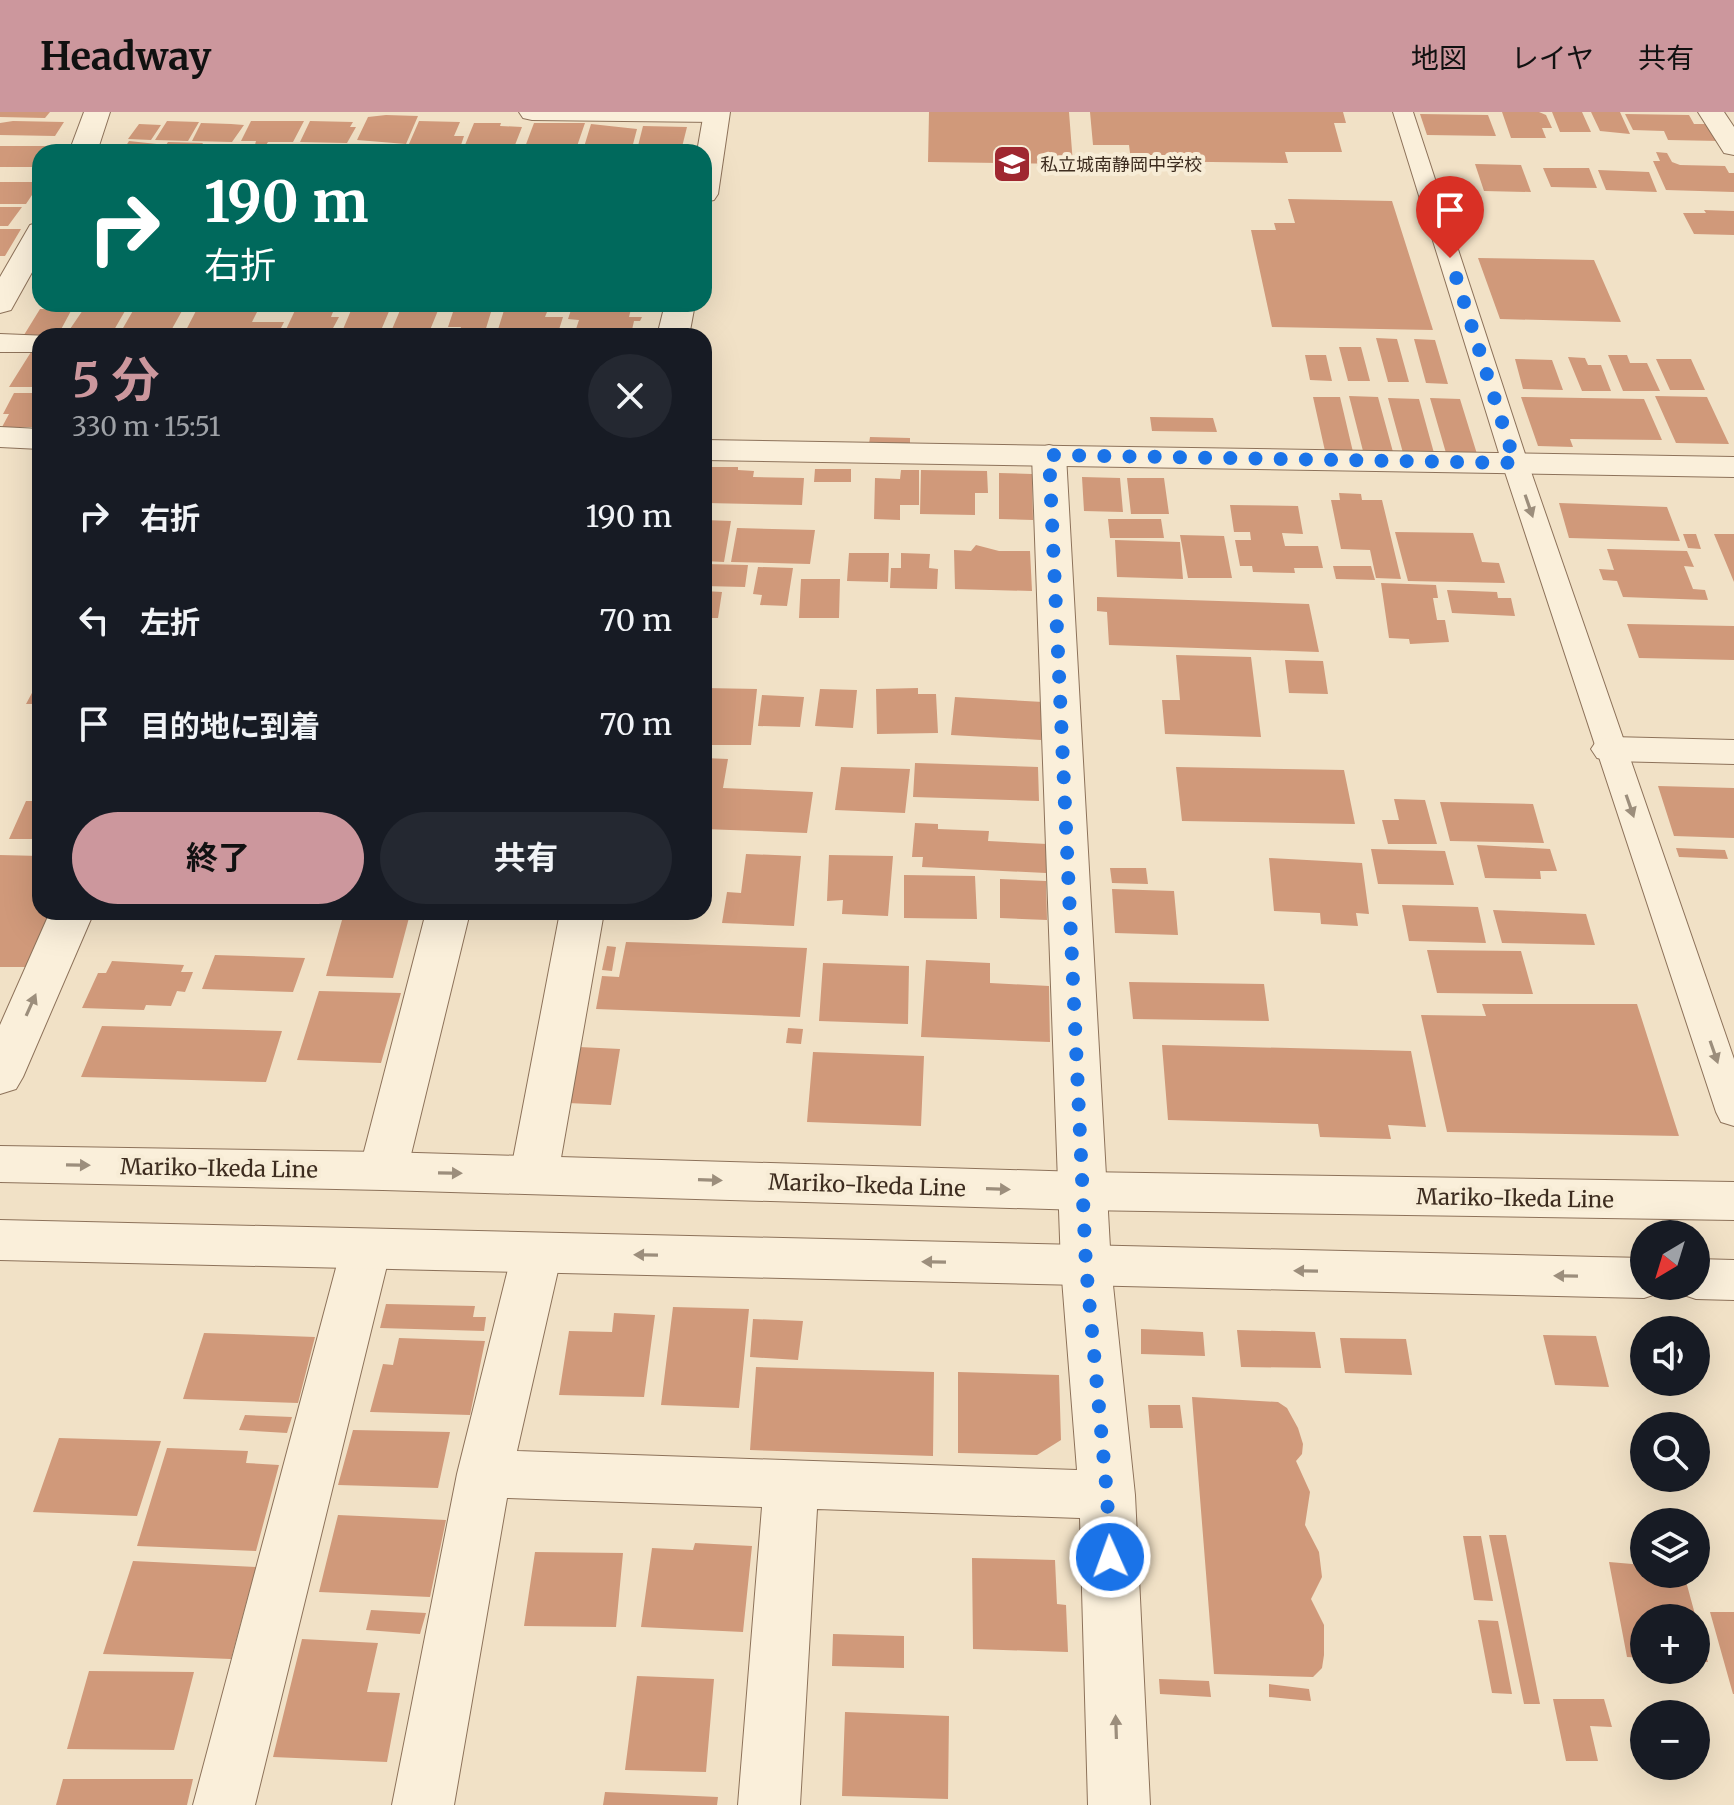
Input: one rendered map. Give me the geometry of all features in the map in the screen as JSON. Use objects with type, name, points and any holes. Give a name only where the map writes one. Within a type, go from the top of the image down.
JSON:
[{"type":"street","points":[[86,144],[97,112]]},
{"type":"street","points":[[532,112],[717,113],[712,144]]},
{"type":"street","points":[[1711,112],[1734,147]]},
{"type":"street","points":[[0,304],[25,255]]},
{"type":"street","points":[[0,343],[32,343]]},
{"type":"street","points":[[0,437],[32,439]]},
{"type":"street","points":[[712,450],[1734,467]]},
{"type":"street","points":[[1049,455],[1082,1191],[1107,1495],[1119,1805]]},
{"type":"street","points":[[1611,749],[1734,752]]},
{"type":"street","points":[[0,1077],[69,920]]},
{"type":"street","points":[[383,1171],[446,920]]},
{"type":"street","points":[[534,1175],[581,920]]},
{"type":"street","name":"Mariko-Ikeda Line","points":[[0,1164],[383,1171],[1082,1191],[1734,1201]]},
{"type":"street","points":[[0,1240],[1630,1278]]},
{"type":"street","points":[[224,1805],[366,1249]]},
{"type":"street","points":[[423,1805],[484,1474],[537,1253]]},
{"type":"street","points":[[1710,1279],[1734,1280]]},
{"type":"street","points":[[484,1474],[1107,1495]]},
{"type":"street","points":[[769,1805],[791,1484]]},
{"type":"lane","points":[[1403,112],[1515,463],[1734,1112]]},
{"type":"building","points":[[0,112],[50,112],[45,118],[0,117]]},
{"type":"building","points":[[929,112],[1069,112],[1073,164],[928,162]]},
{"type":"building","points":[[1090,112],[1343,112],[1346,123],[1334,123],[1342,152],[1285,152],[1288,163],[1131,161],[1129,145],[1093,145]]},
{"type":"building","points":[[1502,112],[1539,112],[1546,115],[1552,128],[1542,128],[1546,138],[1511,138]]},
{"type":"building","points":[[1552,112],[1582,112],[1591,132],[1560,132]]},
{"type":"building","points":[[1591,112],[1620,112],[1630,134],[1600,131]]},
{"type":"building","points":[[1420,114],[1488,115],[1496,136],[1427,135]]},
{"type":"building","points":[[1625,114],[1689,115],[1694,124],[1712,124],[1721,141],[1668,140],[1664,131],[1633,130]]},
{"type":"building","points":[[418,116],[406,144],[357,140],[368,117]]},
{"type":"building","points":[[167,121],[199,122],[188,141],[155,140]]},
{"type":"building","points":[[251,121],[304,121],[293,142],[255,144],[256,141],[241,141]]},
{"type":"building","points":[[310,121],[353,122],[350,127],[356,127],[347,143],[300,142]]},
{"type":"building","points":[[419,121],[460,122],[454,136],[464,136],[461,144],[409,144]]},
{"type":"building","points":[[64,122],[55,136],[0,135],[0,123]]},
{"type":"building","points":[[201,123],[244,125],[232,142],[192,141]]},
{"type":"building","points":[[474,123],[522,127],[515,144],[465,144]]},
{"type":"building","points":[[534,123],[585,123],[578,144],[526,144]]},
{"type":"building","points":[[139,124],[161,125],[151,140],[128,139]]},
{"type":"building","points":[[591,124],[637,129],[633,144],[585,144]]},
{"type":"building","points":[[643,126],[687,127],[683,144],[638,144]]},
{"type":"building","points":[[129,141],[157,144],[127,144]]},
{"type":"building","points":[[168,142],[202,144],[167,144]]},
{"type":"building","points":[[0,146],[32,146],[32,167],[0,167]]},
{"type":"building","points":[[1656,152],[1667,153],[1672,162],[1680,165],[1725,166],[1729,173],[1734,173],[1734,192],[1666,190],[1653,161],[1660,161]]},
{"type":"building","points":[[1475,164],[1521,165],[1531,192],[1484,191]]},
{"type":"building","points":[[1543,168],[1589,168],[1597,188],[1551,187]]},
{"type":"building","points":[[1598,170],[1649,172],[1657,192],[1606,190]]},
{"type":"building","points":[[0,182],[32,182],[32,195],[26,204],[0,204]]},
{"type":"building","points":[[1288,199],[1392,201],[1433,330],[1272,327],[1251,230],[1276,230],[1274,223],[1295,223]]},
{"type":"building","points":[[0,207],[22,207],[8,226],[0,226]]},
{"type":"building","points":[[1704,210],[1734,211],[1734,235],[1694,234],[1683,213],[1706,213]]},
{"type":"building","points":[[0,229],[21,229],[5,256],[0,256]]},
{"type":"building","points":[[1478,258],[1594,260],[1621,322],[1500,319]]},
{"type":"building","points":[[38,312],[70,312],[62,328],[32,328],[32,335],[24,335]]},
{"type":"building","points":[[82,312],[124,312],[115,328],[71,328]]},
{"type":"building","points":[[132,312],[181,312],[172,328],[123,328]]},
{"type":"building","points":[[195,312],[257,312],[252,322],[284,322],[281,328],[187,328]]},
{"type":"building","points":[[294,312],[333,312],[331,317],[339,317],[333,328],[287,328]]},
{"type":"building","points":[[350,312],[389,312],[382,328],[344,328]]},
{"type":"building","points":[[399,312],[437,312],[431,328],[393,328]]},
{"type":"building","points":[[453,312],[491,312],[486,328],[448,327]]},
{"type":"building","points":[[503,312],[547,312],[545,317],[563,317],[560,328],[498,328]]},
{"type":"building","points":[[570,312],[630,312],[629,317],[642,317],[640,321],[634,321],[632,328],[576,328],[579,320],[568,319]]},
{"type":"building","points":[[1376,338],[1397,339],[1409,382],[1388,382]]},
{"type":"building","points":[[1414,339],[1435,340],[1448,384],[1426,383]]},
{"type":"building","points":[[1339,347],[1361,347],[1370,381],[1348,381]]},
{"type":"building","points":[[31,352],[32,352],[32,387],[9,387]]},
{"type":"building","points":[[1305,355],[1326,355],[1332,381],[1310,380]]},
{"type":"building","points":[[1608,355],[1627,355],[1630,363],[1647,363],[1660,391],[1623,391]]},
{"type":"building","points":[[1568,357],[1585,358],[1588,365],[1601,365],[1611,391],[1582,391]]},
{"type":"building","points":[[1515,359],[1552,360],[1563,390],[1523,389]]},
{"type":"building","points":[[1656,359],[1691,359],[1705,390],[1670,390]]},
{"type":"building","points":[[14,393],[32,393],[32,427],[2,427],[9,414],[3,414]]},
{"type":"building","points":[[1349,396],[1378,397],[1393,452],[1363,451]]},
{"type":"building","points":[[1655,396],[1707,397],[1729,444],[1676,443]]},
{"type":"building","points":[[1313,397],[1340,397],[1353,452],[1325,451]]},
{"type":"building","points":[[1521,397],[1644,399],[1662,440],[1570,439],[1573,447],[1538,446]]},
{"type":"building","points":[[1388,398],[1419,399],[1434,453],[1403,453]]},
{"type":"building","points":[[1430,398],[1460,399],[1477,454],[1446,453]]},
{"type":"building","points":[[1150,417],[1213,418],[1217,432],[1152,431]]},
{"type":"building","points":[[870,437],[910,438],[910,445],[869,444]]},
{"type":"building","points":[[712,467],[738,467],[738,470],[754,471],[753,477],[804,478],[802,505],[712,503]]},
{"type":"building","points":[[815,469],[851,469],[851,482],[814,482]]},
{"type":"building","points":[[901,470],[919,470],[919,505],[900,505],[900,520],[874,519],[875,478],[900,479]]},
{"type":"building","points":[[921,470],[987,471],[988,493],[975,493],[975,515],[920,514]]},
{"type":"building","points":[[999,473],[1032,474],[1033,520],[999,519]]},
{"type":"building","points":[[1082,477],[1120,478],[1123,512],[1084,511]]},
{"type":"building","points":[[1127,478],[1164,478],[1169,514],[1131,514]]},
{"type":"building","points":[[1339,493],[1361,494],[1362,500],[1382,500],[1401,579],[1376,578],[1370,550],[1341,549],[1331,500],[1340,500]]},
{"type":"building","points":[[1559,503],[1667,507],[1680,541],[1569,538]]},
{"type":"building","points":[[1230,505],[1298,506],[1303,534],[1282,533],[1285,546],[1318,546],[1323,568],[1294,568],[1295,573],[1253,572],[1252,566],[1240,566],[1235,540],[1251,540],[1250,532],[1234,532]]},
{"type":"building","points":[[1108,519],[1161,519],[1164,538],[1110,538]]},
{"type":"building","points":[[712,520],[731,521],[724,562],[712,561]]},
{"type":"building","points":[[737,528],[815,530],[810,564],[731,562]]},
{"type":"building","points":[[1395,532],[1473,533],[1482,562],[1499,563],[1505,583],[1408,581]]},
{"type":"building","points":[[1683,534],[1696,534],[1701,549],[1688,548]]},
{"type":"building","points":[[1714,534],[1734,534],[1734,582]]},
{"type":"building","points":[[1180,535],[1224,536],[1232,578],[1188,578]]},
{"type":"building","points":[[1115,540],[1180,542],[1183,579],[1117,577]]},
{"type":"building","points":[[976,545],[999,551],[1030,551],[1032,591],[955,589],[954,550],[971,551]]},
{"type":"building","points":[[1607,549],[1687,551],[1694,567],[1684,566],[1693,589],[1705,590],[1708,600],[1623,597],[1617,581],[1603,580],[1599,569],[1614,570]]},
{"type":"building","points":[[849,553],[889,553],[888,582],[847,581]]},
{"type":"building","points":[[901,553],[930,554],[929,568],[938,569],[937,589],[890,588],[891,568],[901,568]]},
{"type":"building","points":[[712,564],[748,565],[745,587],[712,586]]},
{"type":"building","points":[[1333,566],[1371,566],[1375,580],[1336,579]]},
{"type":"building","points":[[758,567],[793,568],[787,606],[760,605],[762,595],[753,594]]},
{"type":"building","points":[[801,579],[840,579],[839,618],[799,618]]},
{"type":"building","points":[[1381,583],[1436,585],[1438,598],[1433,598],[1437,620],[1445,620],[1449,642],[1410,644],[1409,639],[1389,638]]},
{"type":"building","points":[[1447,590],[1497,592],[1498,598],[1511,598],[1515,616],[1452,613]]},
{"type":"building","points":[[712,591],[722,592],[718,618],[712,618]]},
{"type":"building","points":[[1097,597],[1309,604],[1319,652],[1109,645],[1107,612],[1097,611]]},
{"type":"building","points":[[1627,624],[1734,626],[1734,660],[1639,658]]},
{"type":"building","points":[[1176,655],[1251,657],[1261,737],[1165,734],[1162,700],[1180,700]]},
{"type":"building","points":[[1285,660],[1323,661],[1328,694],[1289,693]]},
{"type":"building","points":[[712,688],[757,689],[751,745],[712,745]]},
{"type":"building","points":[[918,688],[918,694],[936,694],[938,733],[877,734],[876,689]]},
{"type":"building","points":[[820,689],[857,690],[853,728],[815,726]]},
{"type":"building","points":[[762,695],[804,697],[800,727],[758,726]]},
{"type":"building","points":[[955,697],[1043,702],[1041,740],[951,735]]},
{"type":"building","points":[[712,758],[728,759],[723,788],[813,792],[807,833],[712,829]]},
{"type":"building","points":[[915,763],[1038,767],[1039,801],[913,797]]},
{"type":"building","points":[[841,767],[910,769],[905,813],[835,810]]},
{"type":"building","points":[[1176,767],[1344,770],[1355,824],[1182,821]]},
{"type":"building","points":[[1658,786],[1734,788],[1734,838],[1674,836]]},
{"type":"building","points":[[1394,799],[1425,800],[1437,844],[1388,844],[1382,820],[1399,820]]},
{"type":"building","points":[[26,801],[32,801],[32,839],[9,839]]},
{"type":"building","points":[[1440,802],[1533,804],[1544,843],[1450,841]]},
{"type":"building","points":[[915,823],[938,824],[938,829],[989,831],[988,841],[1047,844],[1046,873],[922,867],[923,857],[912,857]]},
{"type":"building","points":[[1477,845],[1550,849],[1557,871],[1540,871],[1541,879],[1485,878]]},
{"type":"building","points":[[1676,848],[1725,850],[1728,859],[1679,857]]},
{"type":"building","points":[[1371,849],[1445,851],[1454,885],[1378,884]]},
{"type":"building","points":[[746,854],[801,856],[794,926],[722,923],[727,892],[741,893]]},
{"type":"building","points":[[0,855],[32,856],[32,920],[52,920],[34,967],[0,967]]},
{"type":"building","points":[[829,855],[893,856],[888,916],[842,914],[843,900],[827,901]]},
{"type":"building","points":[[1269,858],[1362,863],[1369,914],[1356,913],[1358,926],[1321,924],[1320,913],[1274,911]]},
{"type":"building","points":[[1110,868],[1146,868],[1148,884],[1112,883]]},
{"type":"building","points":[[904,875],[975,876],[977,919],[904,918]]},
{"type":"building","points":[[1000,879],[1046,881],[1047,920],[1000,918]]},
{"type":"building","points":[[1112,889],[1174,891],[1178,935],[1115,933]]},
{"type":"building","points":[[1402,905],[1478,907],[1486,943],[1409,941]]},
{"type":"building","points":[[1493,910],[1586,914],[1595,945],[1502,943]]},
{"type":"building","points":[[342,920],[408,920],[393,978],[326,976]]},
{"type":"building","points":[[626,942],[807,948],[800,1017],[596,1009],[602,976],[619,977]]},
{"type":"building","points":[[607,946],[616,947],[612,971],[602,970]]},
{"type":"building","points":[[1427,950],[1521,951],[1533,994],[1437,993]]},
{"type":"building","points":[[215,955],[305,958],[293,992],[202,989]]},
{"type":"building","points":[[926,960],[990,963],[990,983],[1049,986],[1050,1042],[921,1037]]},
{"type":"building","points":[[112,961],[184,965],[181,972],[193,972],[185,992],[177,991],[171,1006],[146,1005],[144,1010],[82,1008],[98,973],[106,973]]},
{"type":"building","points":[[823,963],[909,966],[908,1024],[819,1021]]},
{"type":"building","points":[[1129,982],[1264,984],[1269,1021],[1133,1019]]},
{"type":"building","points":[[319,991],[401,993],[381,1063],[297,1060]]},
{"type":"building","points":[[1482,1004],[1637,1004],[1679,1136],[1447,1132],[1421,1015],[1486,1016]]},
{"type":"building","points":[[102,1026],[282,1031],[266,1082],[81,1077]]},
{"type":"building","points":[[788,1028],[803,1029],[801,1044],[786,1043]]},
{"type":"building","points":[[1162,1045],[1411,1051],[1426,1127],[1388,1125],[1391,1139],[1320,1137],[1318,1124],[1168,1120]]},
{"type":"building","points":[[579,1047],[620,1049],[611,1105],[568,1103]]},
{"type":"building","points":[[813,1052],[924,1056],[921,1126],[807,1122]]},
{"type":"building","points":[[386,1304],[475,1306],[473,1317],[486,1317],[484,1331],[380,1328]]},
{"type":"building","points":[[673,1307],[749,1309],[739,1408],[661,1405]]},
{"type":"building","points":[[614,1313],[655,1315],[644,1397],[559,1395],[569,1331],[612,1332]]},
{"type":"building","points":[[753,1319],[803,1321],[798,1360],[750,1357]]},
{"type":"building","points":[[1141,1329],[1203,1332],[1205,1356],[1141,1354]]},
{"type":"building","points":[[1237,1330],[1315,1332],[1321,1368],[1241,1367]]},
{"type":"building","points":[[204,1333],[315,1337],[298,1403],[183,1399]]},
{"type":"building","points":[[1543,1335],[1596,1336],[1609,1387],[1555,1385]]},
{"type":"building","points":[[399,1338],[485,1341],[470,1415],[370,1412],[383,1364],[393,1365]]},
{"type":"building","points":[[1340,1338],[1406,1339],[1412,1375],[1345,1373]]},
{"type":"building","points":[[756,1367],[934,1372],[933,1456],[750,1450]]},
{"type":"building","points":[[958,1372],[1059,1375],[1061,1440],[1037,1455],[958,1453]]},
{"type":"building","points":[[1192,1397],[1278,1402],[1287,1408],[1298,1428],[1303,1444],[1302,1454],[1296,1461],[1310,1492],[1305,1525],[1319,1552],[1322,1577],[1311,1599],[1324,1625],[1324,1655],[1322,1668],[1313,1677],[1214,1674]]},
{"type":"building","points":[[1148,1405],[1180,1405],[1183,1428],[1150,1428]]},
{"type":"building","points":[[245,1415],[292,1417],[287,1433],[239,1430]]},
{"type":"building","points":[[353,1430],[450,1432],[438,1488],[338,1485]]},
{"type":"building","points":[[59,1438],[161,1441],[137,1516],[33,1512]]},
{"type":"building","points":[[167,1448],[248,1451],[246,1463],[279,1465],[256,1551],[137,1546]]},
{"type":"building","points":[[338,1515],[446,1520],[430,1597],[319,1592]]},
{"type":"building","points":[[1489,1535],[1506,1535],[1540,1704],[1524,1704]]},
{"type":"building","points":[[1463,1536],[1481,1536],[1493,1601],[1474,1600]]},
{"type":"building","points":[[695,1543],[752,1546],[743,1632],[641,1627],[652,1548],[693,1550]]},
{"type":"building","points":[[535,1552],[623,1553],[616,1627],[524,1626]]},
{"type":"building","points":[[972,1558],[1055,1560],[1057,1604],[1066,1605],[1068,1652],[973,1649]]},
{"type":"building","points":[[133,1561],[256,1567],[231,1659],[103,1654]]},
{"type":"building","points":[[1609,1562],[1630,1564],[1630,1588],[1688,1588],[1692,1604],[1630,1604],[1630,1657],[1627,1657]]},
{"type":"building","points":[[371,1610],[426,1613],[420,1634],[366,1630]]},
{"type":"building","points":[[1710,1612],[1734,1612],[1733,1694]]},
{"type":"building","points":[[1478,1620],[1498,1621],[1512,1694],[1492,1693]]},
{"type":"building","points":[[833,1634],[904,1636],[904,1668],[832,1666]]},
{"type":"building","points":[[302,1639],[378,1643],[367,1692],[400,1693],[387,1762],[273,1757]]},
{"type":"building","points":[[89,1671],[194,1672],[174,1750],[67,1749]]},
{"type":"building","points":[[637,1676],[714,1679],[706,1772],[625,1770]]},
{"type":"building","points":[[1159,1679],[1209,1681],[1211,1697],[1160,1694]]},
{"type":"building","points":[[1269,1684],[1309,1689],[1311,1701],[1269,1697]]},
{"type":"building","points":[[1553,1699],[1604,1699],[1612,1727],[1590,1726],[1598,1761],[1566,1761]]},
{"type":"building","points":[[845,1712],[949,1716],[948,1799],[842,1796]]},
{"type":"building","points":[[63,1779],[193,1779],[187,1805],[56,1805]]},
{"type":"building","points":[[605,1792],[718,1797],[717,1805],[603,1805]]},
{"type":"place","name":"私立城南静岡中学校","points":[[1012,164]]},
{"type":"route","points":[[1110,1557],[1086,1266],[1049,455],[1491,465],[1515,463],[1450,258]]}]
